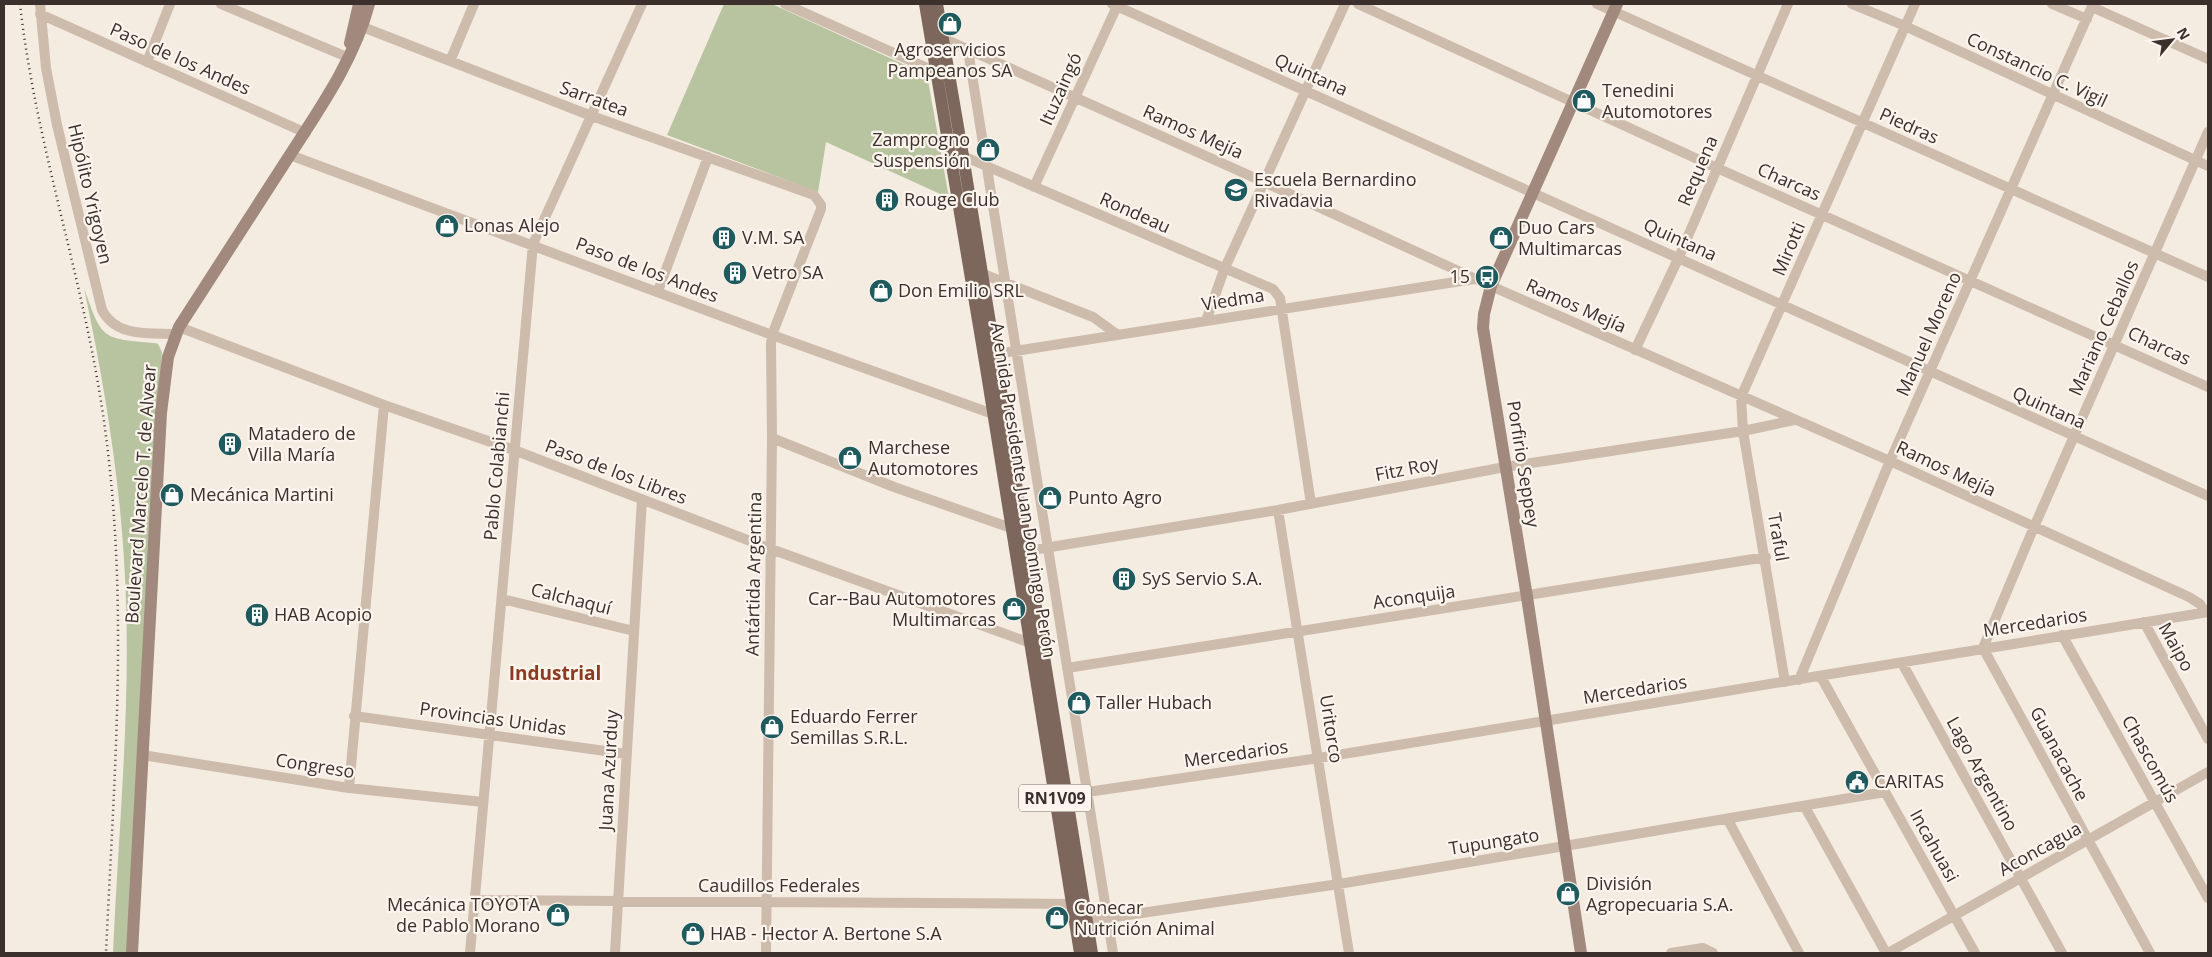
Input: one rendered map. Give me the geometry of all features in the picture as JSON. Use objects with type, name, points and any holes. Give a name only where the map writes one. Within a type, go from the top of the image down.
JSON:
[{"type":"main road","name":"Boulevard Marcelo T. de Alvear","points":[[359,4],[359,26]]},
{"type":"main road","name":"Boulevard Marcelo T. de Alvear","points":[[132,953],[161,412],[168,357],[177,331],[306,133],[334,86],[369,4]]},
{"type":"main road","name":"Avenida Presidente Juan Domingo Perón","points":[[925,4],[994,414],[1011,528],[1067,795],[1078,904],[1080,953]]},
{"type":"main road","name":"Avenida Presidente Juan Domingo Perón","points":[[937,4],[996,354],[1026,551],[1036,645],[1078,904],[1086,922],[1092,953]]},
{"type":"main road","name":"Porfirio Seppey","points":[[1582,953],[1483,328],[1484,314],[1491,286],[1615,8]]},
{"type":"street","points":[[147,62],[170,4]]},
{"type":"street","points":[[221,4],[347,57]]},
{"type":"street","points":[[450,61],[474,4]]},
{"type":"street","name":"Pablo Colabianchi","points":[[470,953],[502,599],[530,243],[642,4]]},
{"type":"street","points":[[785,4],[936,72]]},
{"type":"street","name":"Quintana","points":[[1115,4],[2208,496]]},
{"type":"street","name":"Ituzaingó","points":[[1034,187],[1115,4]]},
{"type":"street","points":[[1206,321],[1224,270],[1345,4]]},
{"type":"street","name":"Charcas","points":[[1358,4],[1970,282],[2115,344],[2208,387]]},
{"type":"street","name":"Piedras","points":[[1597,4],[1615,8],[1758,76],[2208,277]]},
{"type":"street","name":"Requena","points":[[1635,350],[1679,258],[1788,4]]},
{"type":"street","name":"Constancio C. Vigil","points":[[1852,4],[1905,26],[2208,166]]},
{"type":"street","name":"Mirotti","points":[[1741,397],[1914,4]]},
{"type":"street","points":[[2052,4],[2087,19]]},
{"type":"street","points":[[2093,5],[2208,59]]},
{"type":"street","name":"Manuel Moreno","points":[[1799,680],[1890,461],[2093,5]]},
{"type":"street","name":"Paso de los Andes","points":[[40,9],[147,62],[306,133]]},
{"type":"street","name":"Hipólito Yrigoyen","points":[[40,9],[46,68],[57,125],[102,310],[111,324],[121,329],[177,331]]},
{"type":"street","name":"Sarratea","points":[[359,26],[589,115],[814,196],[821,205]]},
{"type":"street","name":"Ramos Mejía","points":[[930,33],[1491,286],[1890,461],[2189,597],[2200,604],[2207,612]]},
{"type":"street","name":"Avenida Presidente Juan Domingo Perón","points":[[968,50],[1113,953]]},
{"type":"street","name":"Mariano Ceballos","points":[[1983,648],[2034,527],[2208,132]]},
{"type":"street","name":"Paso de los Andes","points":[[290,155],[530,243],[772,335],[994,414]]},
{"type":"street","name":"Rondeau","points":[[963,156],[1224,270],[1273,289],[1280,298],[1281,309]]},
{"type":"street","points":[[658,291],[708,157]]},
{"type":"street","name":"Antártida Argentina","points":[[766,953],[772,335],[821,210],[821,205]]},
{"type":"street","points":[[510,436],[530,243]]},
{"type":"street","points":[[982,274],[1093,318],[1118,335]]},
{"type":"street","name":"Viedma","points":[[996,354],[1475,278]]},
{"type":"street","points":[[1281,309],[1311,504]]},
{"type":"street","name":"Paso de los Libres","points":[[177,331],[514,450],[771,549],[1036,645]]},
{"type":"street","name":"Traful","points":[[1741,397],[1743,430],[1766,557],[1785,682]]},
{"type":"street","points":[[349,788],[354,716],[384,405]]},
{"type":"street","name":"Fitz Roy","points":[[1026,551],[1278,510],[1505,468],[1743,430],[1794,420]]},
{"type":"street","points":[[772,438],[894,487],[1011,528]]},
{"type":"street","name":"Juana Azurduy","points":[[615,953],[642,499]]},
{"type":"street","name":"Uritorco","points":[[1278,510],[1349,953]]},
{"type":"street","name":"Aconquija","points":[[1067,668],[1298,630],[1527,597],[1766,557]]},
{"type":"street","name":"Calchaquí","points":[[502,599],[634,631]]},
{"type":"street","name":"Mercedarios","points":[[1067,795],[1319,758],[2207,612]]},
{"type":"street","name":"Maipo","points":[[2144,622],[2208,739]]},
{"type":"street","name":"Chascomús","points":[[2062,635],[2208,898]]},
{"type":"street","name":"Guanacache","points":[[1983,648],[2150,953]]},
{"type":"street","name":"Lago Argentino","points":[[1902,663],[2062,953]]},
{"type":"street","name":"Incahuasi","points":[[1821,676],[1975,953]]},
{"type":"street","name":"Provincias Unidas","points":[[354,716],[627,754]]},
{"type":"street","name":"Congreso","points":[[142,755],[349,788],[483,802]]},
{"type":"street","name":"Aconcagua","points":[[1887,953],[2208,772]]},
{"type":"street","name":"Tupungato","points":[[1086,922],[1339,884],[1728,820],[1885,792]]},
{"type":"street","points":[[1805,807],[1887,953]]},
{"type":"street","points":[[1728,820],[1799,953]]},
{"type":"street","name":"Caudillos Federales","points":[[475,900],[1078,904]]},
{"type":"street","points":[[1671,953],[1703,948],[1712,952]]},
{"type":"green space","points":[[724,4],[772,4],[927,75],[949,198],[826,142],[818,192],[667,135]]},
{"type":"green space","points":[[84,288],[95,318],[106,333],[124,340],[158,344],[162,352],[127,953],[113,953],[126,689],[127,646],[124,562],[112,444]]},
{"type":"railway","points":[[20,4],[27,58],[37,111],[97,375],[112,495],[116,560],[118,691],[106,953]]},
{"type":"place","name":"Agroservicios Pampeanos SA","points":[[950,24]]},
{"type":"place","name":"Tenedini Automotores","points":[[1584,101]]},
{"type":"place","name":"Zamprogno Suspensión","points":[[988,150]]},
{"type":"place","name":"Escuela Bernardino Rivadavia","points":[[1236,190]]},
{"type":"place","name":"Rouge Club","points":[[887,200]]},
{"type":"place","name":"Lonas Alejo","points":[[447,226]]},
{"type":"place","name":"V.M. SA","points":[[724,238]]},
{"type":"place","name":"Duo Cars Multimarcas","points":[[1501,238]]},
{"type":"place","name":"Vetro SA","points":[[735,273]]},
{"type":"place","name":"15","points":[[1487,277]]},
{"type":"place","name":"Don Emilio SRL","points":[[881,291]]},
{"type":"place","name":"Matadero de Villa María","points":[[230,444]]},
{"type":"place","name":"Marchese Automotores","points":[[850,458]]},
{"type":"place","name":"Mecánica Martini","points":[[172,495]]},
{"type":"place","name":"Punto Agro","points":[[1050,498]]},
{"type":"place","name":"SyS Servio S.A.","points":[[1124,579]]},
{"type":"place","name":"Car--Bau Automotores Multimarcas","points":[[1014,609]]},
{"type":"place","name":"HAB Acopio","points":[[257,615]]},
{"type":"place","name":"Taller Hubach","points":[[1079,703]]},
{"type":"place","name":"Eduardo Ferrer Semillas S.R.L.","points":[[772,727]]},
{"type":"place","name":"CARITAS","points":[[1857,782]]},
{"type":"place","name":"División Agropecuaria S.A.","points":[[1568,894]]},
{"type":"place","name":"Mecánica TOYOTA de Pablo Morano","points":[[558,915]]},
{"type":"place","name":"Conecar Nutrición Animal","points":[[1057,918]]},
{"type":"place","name":"HAB - Hector A. Bertone S.A","points":[[693,934]]},
{"type":"district","name":"Industrial","points":[[555,673]]}]
